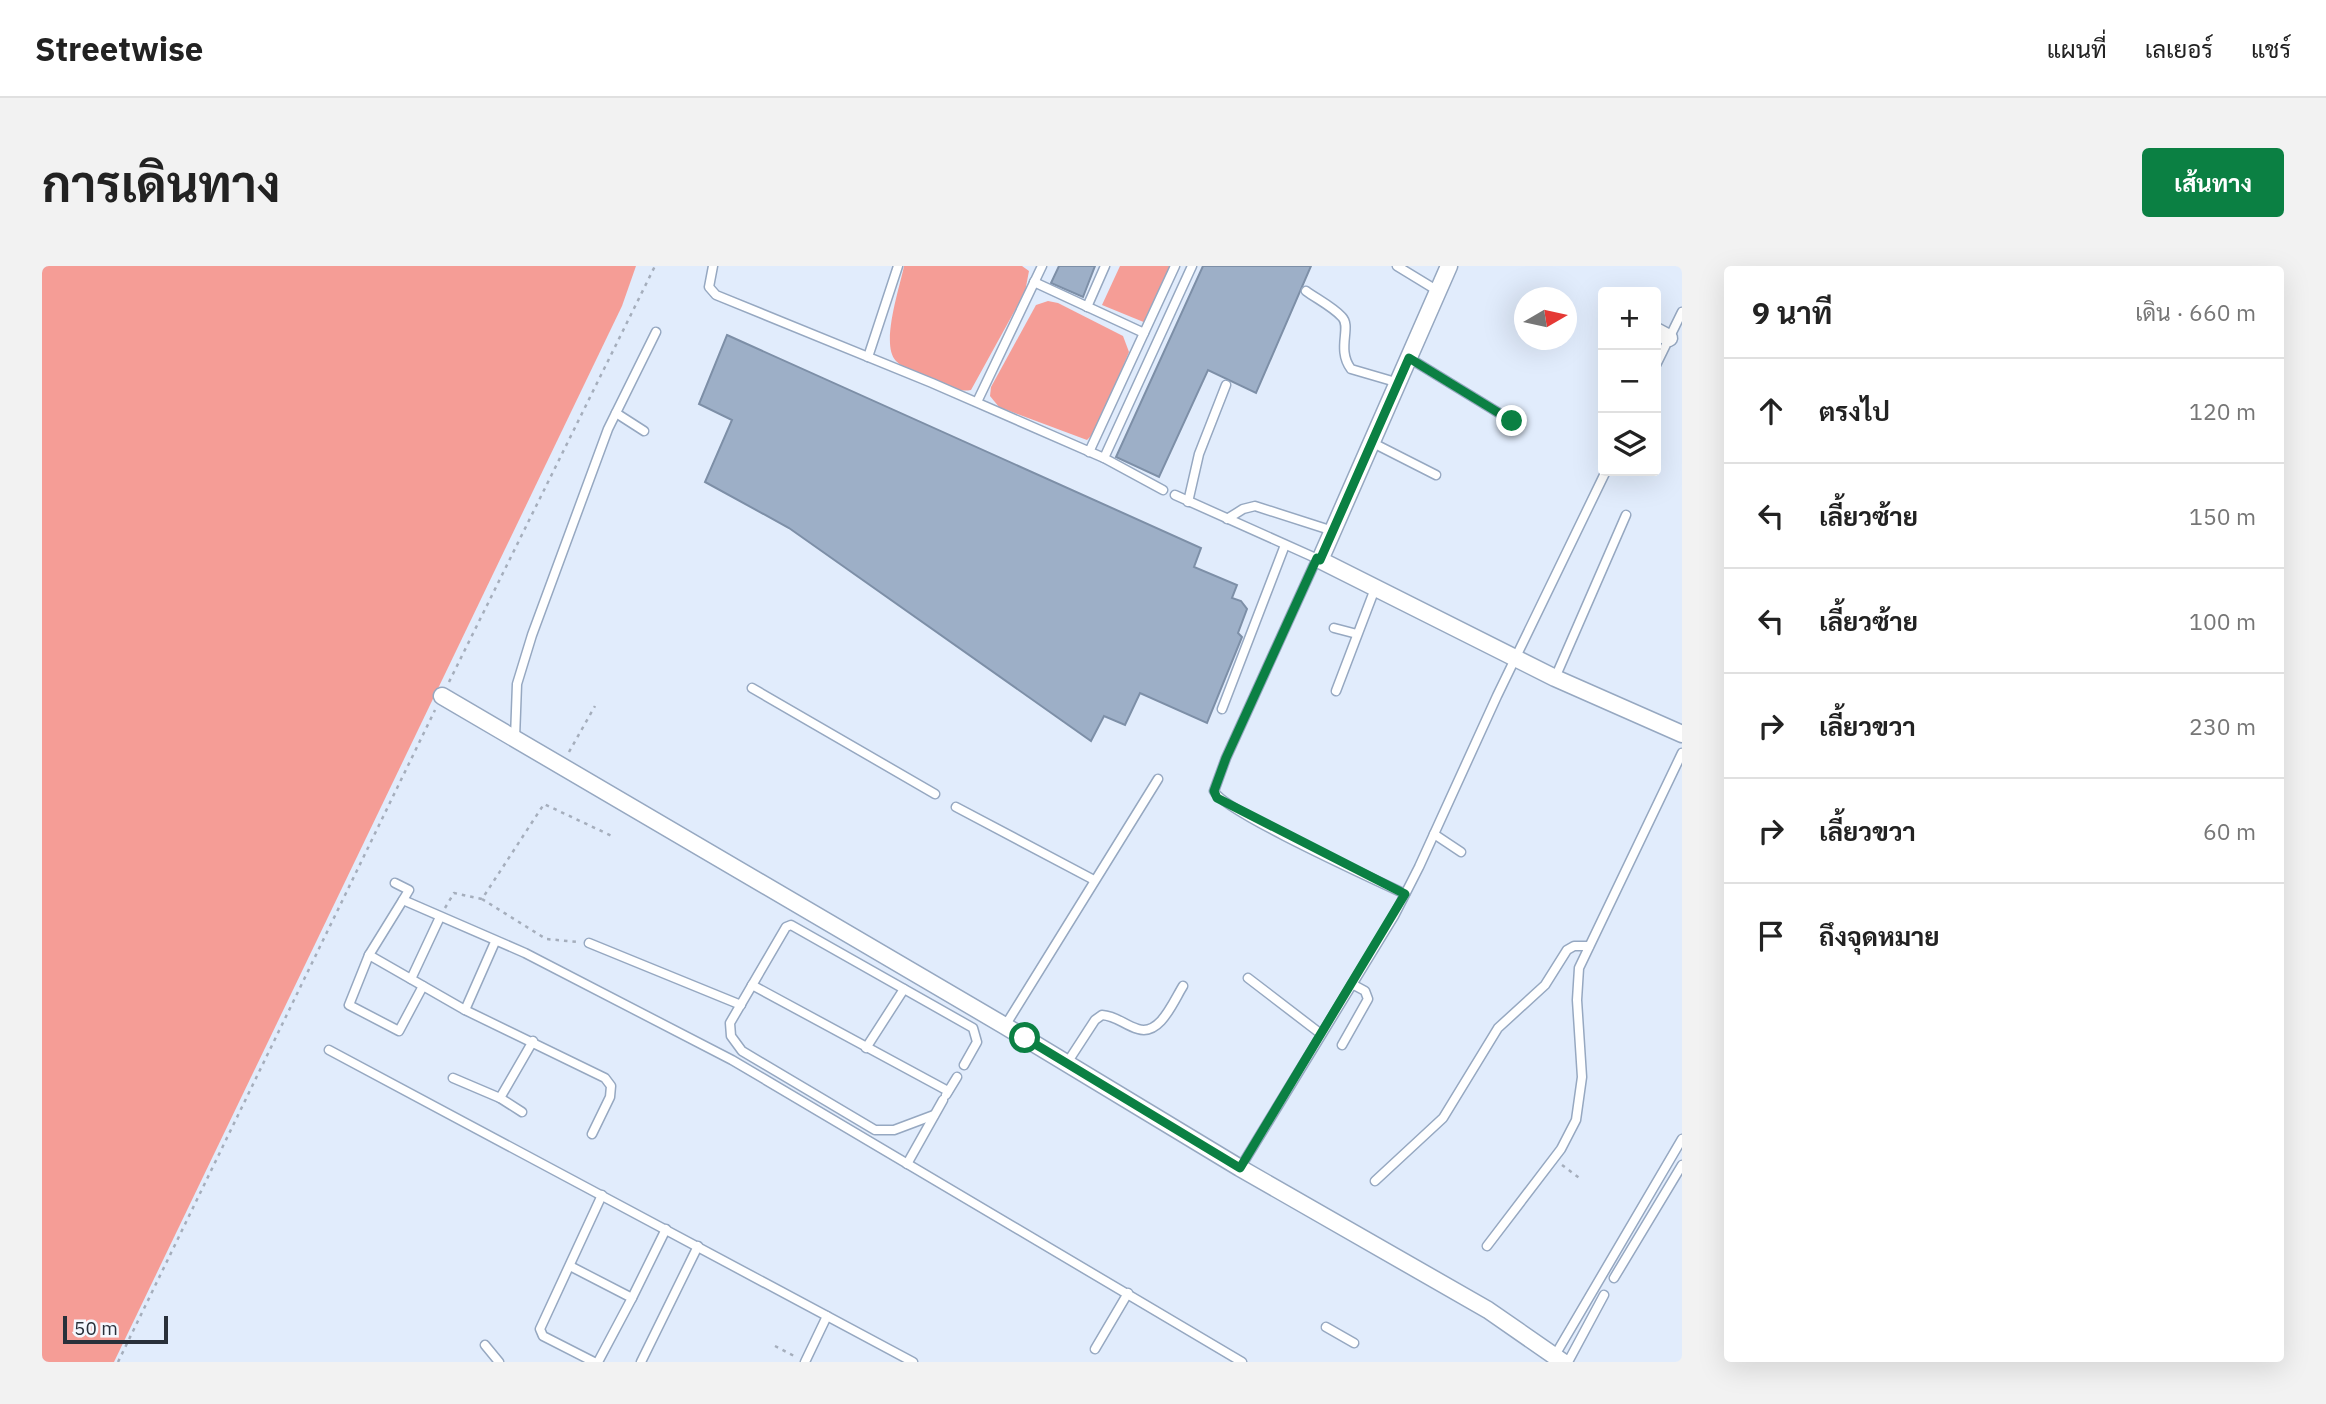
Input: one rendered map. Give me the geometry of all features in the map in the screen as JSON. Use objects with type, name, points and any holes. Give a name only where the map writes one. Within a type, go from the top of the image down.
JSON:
[{"type":"street","points":[[1449,266],[1373,443],[1318,559],[1555,678],[1682,734]]},
{"type":"street","points":[[446,698],[1005,1026],[1240,1168],[1488,1310],[1559,1360]]},
{"type":"lane","points":[[713,266],[709,287],[716,295],[977,402],[1104,458],[1163,490]]},
{"type":"lane","points":[[868,357],[898,266]]},
{"type":"lane","points":[[977,402],[1042,266]]},
{"type":"lane","points":[[1087,307],[1105,266]]},
{"type":"lane","points":[[1089,452],[1175,266]]},
{"type":"lane","points":[[1104,458],[1192,266]]},
{"type":"lane","points":[[1397,266],[1438,291]]},
{"type":"lane","points":[[1034,282],[1144,333]]},
{"type":"lane","points":[[1306,291],[1343,317],[1346,325],[1342,349],[1351,369],[1399,383]]},
{"type":"lane","points":[[1662,335],[1682,312]]},
{"type":"lane","points":[[516,741],[516,684],[616,413],[656,331]]},
{"type":"lane","points":[[1409,358],[1512,421]]},
{"type":"lane","points":[[1188,502],[1199,454],[1226,385]]},
{"type":"lane","points":[[616,413],[644,431]]},
{"type":"lane","points":[[1373,443],[1436,475]]},
{"type":"lane","points":[[1240,1168],[1405,894],[1515,657],[1604,476]]},
{"type":"lane","points":[[1175,495],[1318,559],[1226,758],[1214,791],[1217,798],[1405,894]]},
{"type":"lane","points":[[1227,519],[1243,509],[1255,506],[1333,531]]},
{"type":"lane","points":[[1555,678],[1626,515]]},
{"type":"lane","points":[[1222,709],[1285,545]]},
{"type":"lane","points":[[1336,691],[1376,586]]},
{"type":"lane","points":[[1334,628],[1357,634]]},
{"type":"lane","points":[[752,688],[934,794]]},
{"type":"lane","points":[[1487,1246],[1568,1137],[1579,1109],[1582,1052],[1577,981],[1589,946],[1682,753]]},
{"type":"lane","points":[[1005,1026],[1158,779]]},
{"type":"lane","points":[[956,807],[1094,880]]},
{"type":"lane","points":[[1434,834],[1461,852]]},
{"type":"lane","points":[[395,883],[409,890],[369,955],[349,1005],[399,1031],[423,986]]},
{"type":"lane","points":[[403,900],[525,953],[732,1060],[1242,1362]]},
{"type":"lane","points":[[411,979],[440,917]]},
{"type":"lane","points":[[934,1115],[894,1130],[875,1130],[742,1051],[734,1043],[730,1030],[741,1005],[786,927],[791,925],[972,1028],[977,1042],[964,1065]]},
{"type":"lane","points":[[465,1010],[495,942]]},
{"type":"lane","points":[[589,943],[741,1005]]},
{"type":"lane","points":[[1375,1181],[1443,1118],[1498,1028],[1545,985],[1567,950],[1574,946],[1589,946]]},
{"type":"lane","points":[[369,955],[465,1010],[605,1078],[611,1086],[610,1097],[592,1134]]},
{"type":"lane","points":[[1248,978],[1321,1034]]},
{"type":"lane","points":[[1342,1045],[1368,999],[1365,991],[1352,984]]},
{"type":"lane","points":[[752,985],[945,1095]]},
{"type":"lane","points":[[1066,1063],[1095,1020],[1102,1015],[1115,1016],[1138,1029],[1149,1030],[1158,1025],[1183,986]]},
{"type":"lane","points":[[866,1048],[904,989]]},
{"type":"lane","points":[[500,1098],[533,1041]]},
{"type":"lane","points":[[329,1050],[913,1362]]},
{"type":"lane","points":[[907,1164],[957,1077]]},
{"type":"lane","points":[[453,1078],[500,1098],[522,1112]]},
{"type":"lane","points":[[1559,1360],[1682,1139]]},
{"type":"lane","points":[[1614,1278],[1682,1166]]},
{"type":"lane","points":[[602,1195],[540,1329],[543,1336],[596,1362],[666,1229]]},
{"type":"lane","points":[[641,1362],[698,1246]]},
{"type":"lane","points":[[570,1266],[632,1298]]},
{"type":"lane","points":[[1095,1349],[1128,1293]]},
{"type":"lane","points":[[1559,1360],[1604,1295]]},
{"type":"lane","points":[[805,1362],[827,1316]]},
{"type":"lane","points":[[1326,1327],[1353,1343]]},
{"type":"lane","points":[[485,1345],[499,1362]]},
{"type":"path","points":[[118,1362],[446,698],[655,266]]},
{"type":"path","points":[[561,767],[595,706]]},
{"type":"path","points":[[482,898],[544,804],[612,836]]},
{"type":"path","points":[[440,917],[454,893],[482,898],[546,939],[589,943]]},
{"type":"path","points":[[1554,1159],[1582,1180]]},
{"type":"path","points":[[775,1346],[805,1362]]},
{"type":"shaded area","points":[[42,266],[636,266],[622,306],[114,1362],[42,1362]]},
{"type":"shaded area","points":[[904,266],[1022,266],[1029,271],[1025,292],[971,390],[950,387],[907,369],[896,361],[892,353],[890,329]]},
{"type":"shaded area","points":[[1120,266],[1173,266],[1146,323],[1102,305]]},
{"type":"shaded area","points":[[1048,301],[1058,303],[1123,336],[1129,352],[1097,430],[1087,440],[999,407],[990,396],[991,387],[1036,305]]},
{"type":"building","points":[[1059,266],[1095,266],[1083,297],[1051,283]]},
{"type":"building","points":[[1203,266],[1311,266],[1256,393],[1208,370],[1159,477],[1116,457]]},
{"type":"building","points":[[727,335],[1201,548],[1194,567],[1237,585],[1232,598],[1241,601],[1247,609],[1238,633],[1242,637],[1207,723],[1140,693],[1125,725],[1104,716],[1091,741],[789,528],[705,482],[732,420],[699,404]]},
{"type":"route","points":[[1025,1038],[1240,1168],[1405,894],[1217,798],[1214,791],[1226,758],[1317,558],[1320,560],[1361,471],[1409,358],[1512,421]]}]
